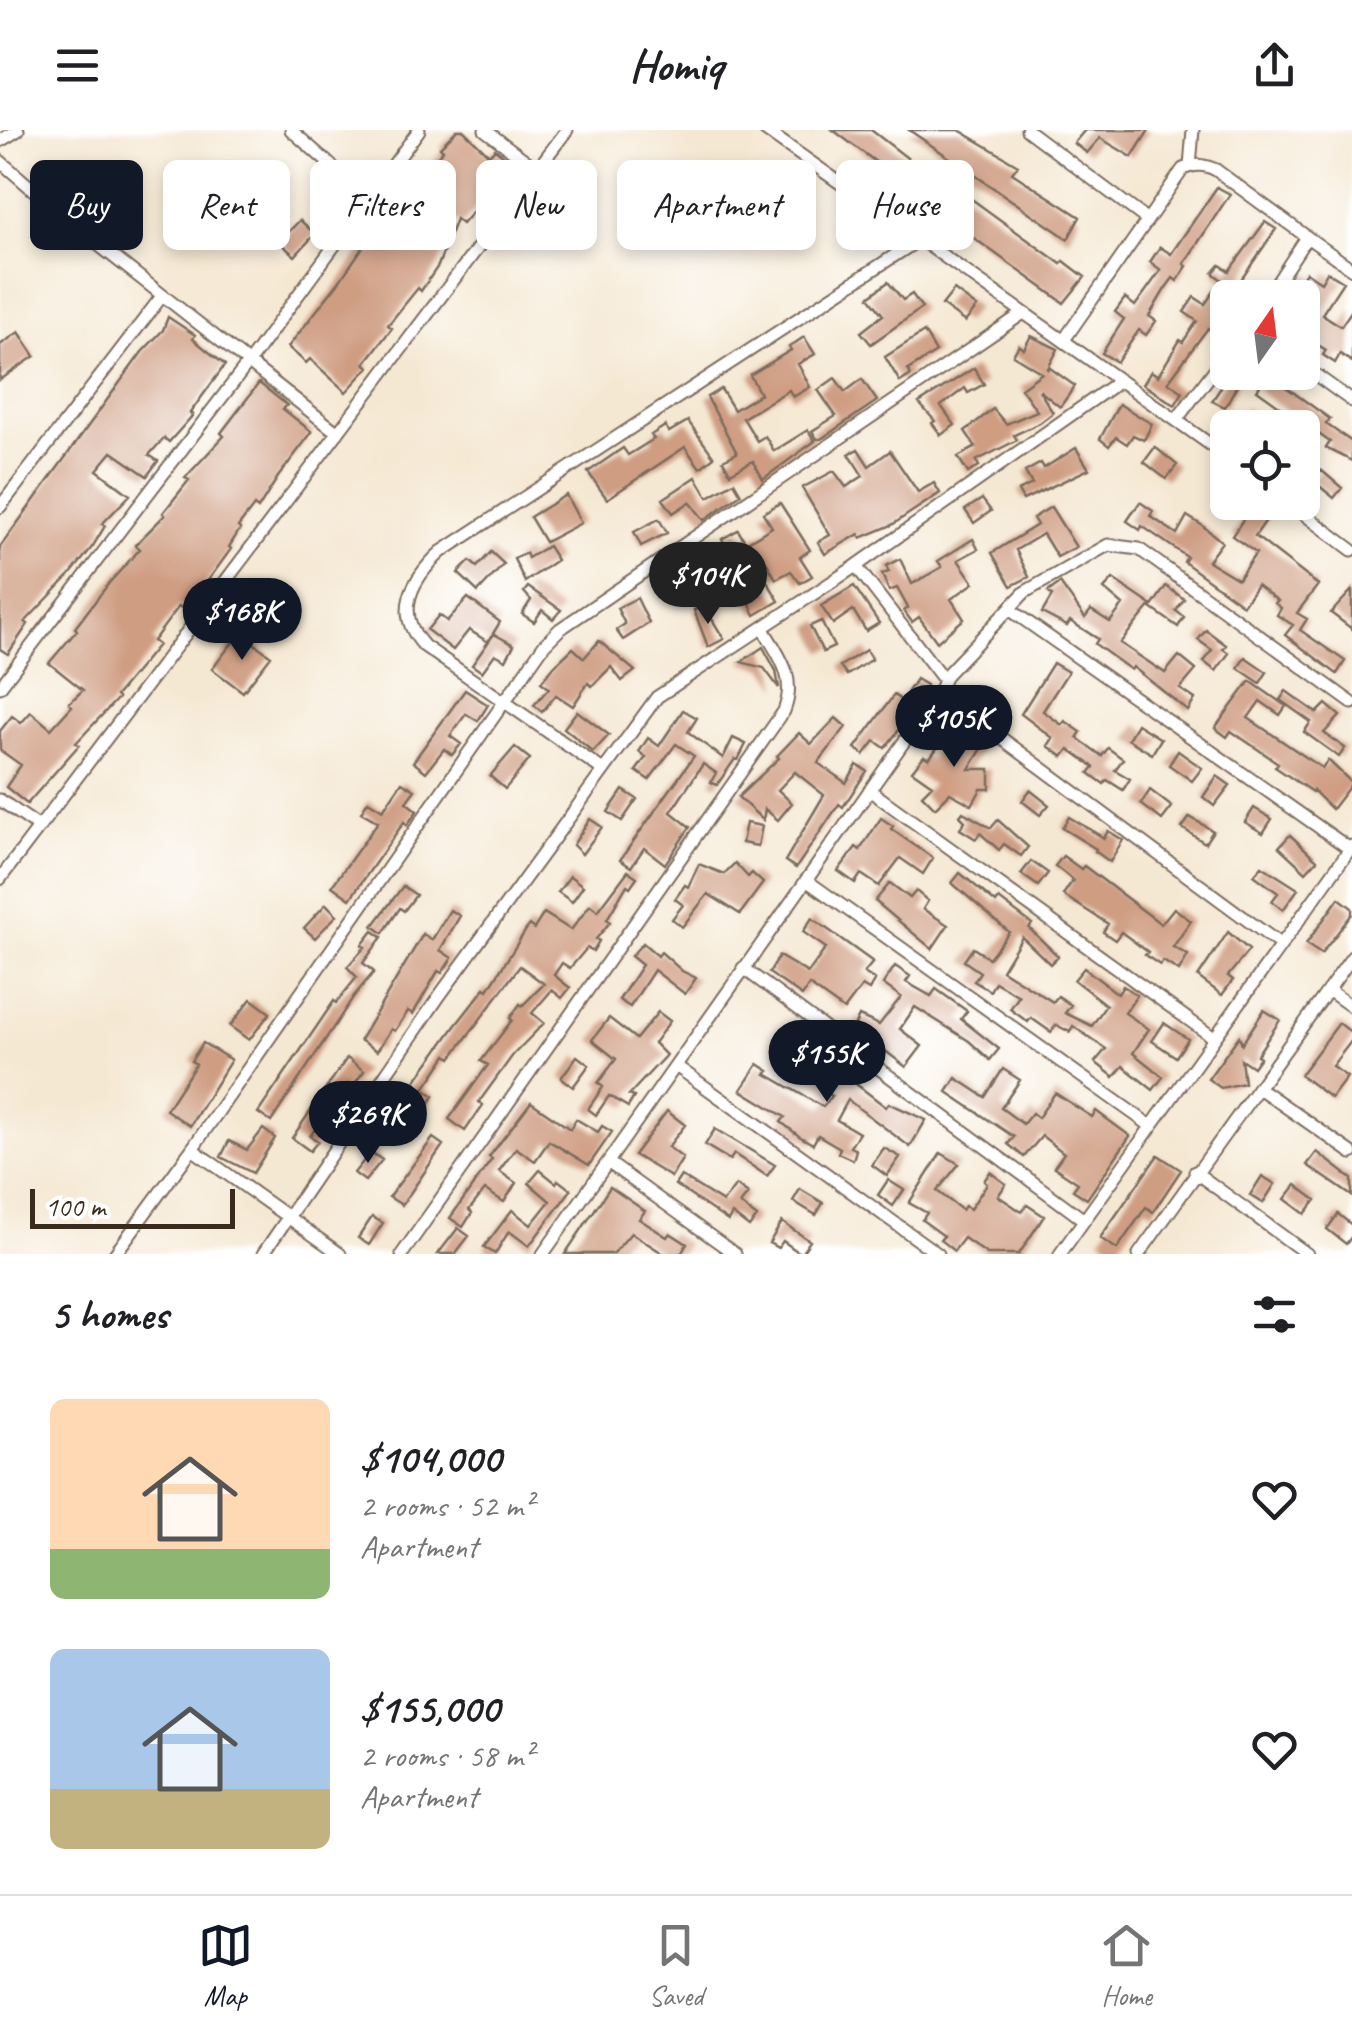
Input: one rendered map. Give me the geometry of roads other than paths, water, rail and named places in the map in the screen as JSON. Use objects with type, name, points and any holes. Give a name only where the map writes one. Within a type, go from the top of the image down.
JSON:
[{"type":"street","points":[[0,140],[18,130]]},
{"type":"street","points":[[291,130],[325,160]]},
{"type":"street","points":[[397,160],[419,130]]},
{"type":"street","points":[[485,130],[525,160]]},
{"type":"street","points":[[765,130],[836,181]]},
{"type":"street","points":[[1027,130],[1146,219]]},
{"type":"street","points":[[1190,166],[1193,130]]},
{"type":"street","points":[[544,160],[562,133]]},
{"type":"street","points":[[0,161],[162,296],[338,434]]},
{"type":"street","points":[[1064,340],[1146,219],[1183,169],[1190,166],[1200,164],[1216,170],[1352,269]]},
{"type":"street","points":[[1279,280],[1307,237]]},
{"type":"street","points":[[0,687],[331,250]]},
{"type":"street","points":[[0,879],[477,250]]},
{"type":"street","points":[[603,770],[424,646],[410,630],[407,611],[415,584],[441,552],[902,250]]},
{"type":"street","points":[[931,250],[1210,444]]},
{"type":"street","points":[[0,507],[162,296]]},
{"type":"street","points":[[115,1254],[544,645],[560,629],[1022,314]]},
{"type":"street","points":[[1176,419],[1210,375]]},
{"type":"street","points":[[1320,378],[1352,401]]},
{"type":"street","points":[[262,1254],[440,995],[666,689],[856,566],[1118,382]]},
{"type":"street","points":[[1312,520],[1352,550]]},
{"type":"street","points":[[543,1254],[872,792],[951,668],[1025,592],[1108,545],[1129,546],[1149,554],[1352,703]]},
{"type":"street","points":[[856,566],[942,686],[1281,945]]},
{"type":"street","points":[[1009,608],[1351,847],[1060,1254]]},
{"type":"street","points":[[402,1254],[784,711],[790,691],[788,671],[763,629]]},
{"type":"street","points":[[872,792],[1214,1038]]},
{"type":"street","points":[[0,800],[39,827]]},
{"type":"street","points":[[806,880],[1152,1126]]},
{"type":"street","points":[[1139,1254],[1352,957]]},
{"type":"street","points":[[743,968],[1084,1220]]},
{"type":"street","points":[[1328,990],[1352,1007]]},
{"type":"street","points":[[676,1066],[938,1254]]},
{"type":"street","points":[[1259,1088],[1352,1152]]},
{"type":"street","points":[[192,1149],[340,1254]]},
{"type":"street","points":[[609,1164],[735,1254]]},
{"type":"street","points":[[1195,1172],[1307,1254]]}]
